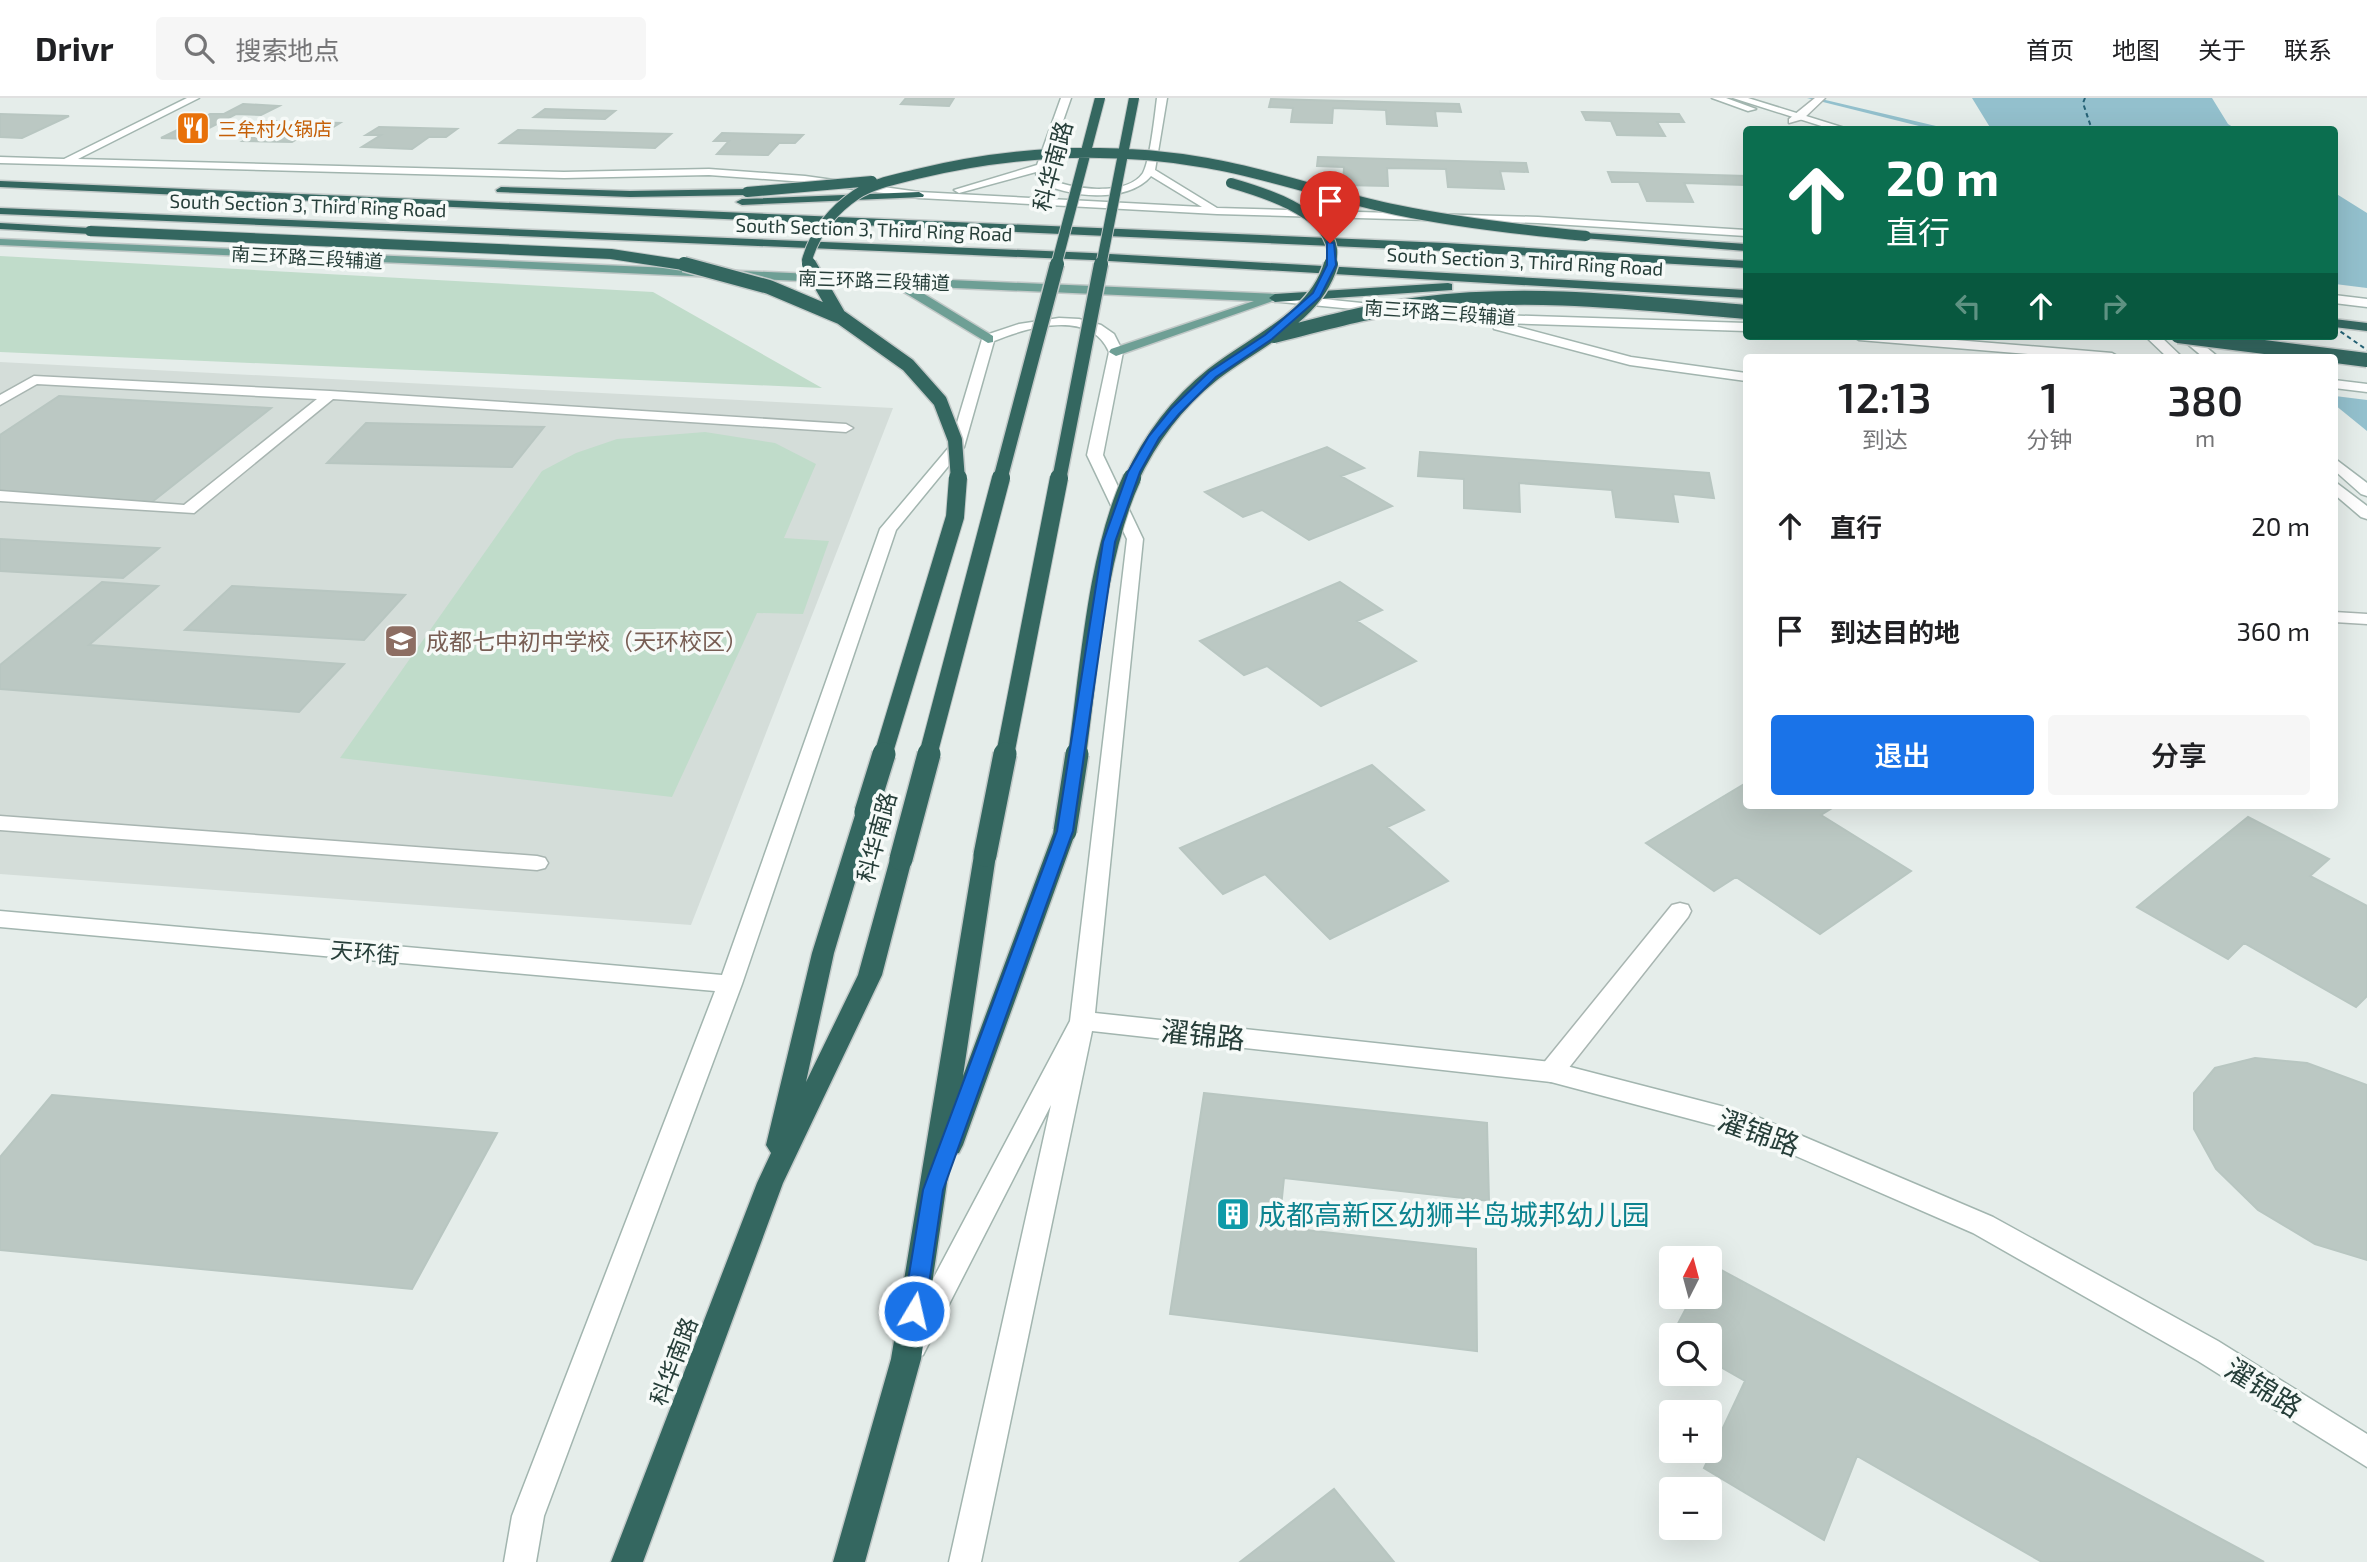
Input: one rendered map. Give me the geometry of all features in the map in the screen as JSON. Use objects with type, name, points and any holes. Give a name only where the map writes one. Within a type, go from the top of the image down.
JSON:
[{"type":"highway","name":"科华南路","points":[[627,1562],[770,1183],[870,975],[1100,98]]},
{"type":"highway","points":[[849,1562],[906,1359],[985,855],[1133,98]]},
{"type":"highway","points":[[840,317],[807,260],[812,241],[837,211],[855,195],[885,184],[982,160],[1050,155],[1155,156],[1208,164],[1396,210],[1472,224],[1743,248]]},
{"type":"highway","points":[[492,189],[630,194],[747,192],[1019,166],[1078,164],[1180,172]]},
{"type":"highway","points":[[933,1190],[1065,831],[1109,542],[1134,472],[1154,436],[1175,411],[1213,375],[1268,337],[1317,295],[1332,265],[1330,243],[1313,219],[1288,202],[1216,179]]},
{"type":"highway","name":"South Section 3, Third Ring Road","points":[[0,184],[1528,250],[1743,265]]},
{"type":"highway","points":[[108,188],[312,185]]},
{"type":"highway","points":[[524,205],[783,201],[919,195]]},
{"type":"highway","name":"South Section 3, Third Ring Road","points":[[0,211],[1552,280],[1743,294]]},
{"type":"highway","points":[[0,226],[611,254],[680,263],[769,287],[840,317],[884,345],[918,374],[942,402],[956,432],[960,474],[955,517],[823,953],[770,1183]]},
{"type":"highway","points":[[1275,298],[1552,280]]},
{"type":"highway","points":[[1268,337],[1419,304],[1463,300],[1586,300],[1743,312]]},
{"type":"highway","points":[[2338,323],[2367,327]]},
{"type":"highway","points":[[2210,340],[2320,354]]},
{"type":"highway","points":[[2338,356],[2367,360]]},
{"type":"main road","points":[[63,163],[194,98]]},
{"type":"main road","points":[[1066,98],[1042,167],[1041,178],[1066,190],[1097,192],[1140,183],[1150,171],[1162,98]]},
{"type":"main road","points":[[1717,98],[1828,126]]},
{"type":"main road","points":[[1738,98],[1811,126]]},
{"type":"main road","points":[[1796,119],[1818,100]]},
{"type":"main road","points":[[0,160],[564,175],[709,173],[805,179],[919,195],[1217,211],[1538,220],[1743,233]]},
{"type":"main road","points":[[919,195],[967,189],[1042,167]]},
{"type":"main road","points":[[1150,171],[1217,211]]},
{"type":"main road","points":[[1355,213],[1504,206]]},
{"type":"main road","name":"南三环路三段辅道","points":[[0,242],[1275,298],[1467,318],[1743,327]]},
{"type":"main road","points":[[894,281],[988,339]]},
{"type":"main road","points":[[1116,352],[1275,298]]},
{"type":"main road","points":[[2338,299],[2367,303]]},
{"type":"main road","points":[[1467,318],[1630,361],[1743,377]]},
{"type":"main road","points":[[506,1562],[528,1516],[730,984],[888,529],[957,447],[988,339],[1005,330],[1031,323],[1060,322],[1086,325],[1104,332],[1114,342],[1116,352],[1095,455],[1135,539],[1082,1021],[965,1562]]},
{"type":"main road","points":[[1907,340],[2076,354]]},
{"type":"main road","points":[[2156,340],[2172,354]]},
{"type":"main road","points":[[2173,340],[2189,354]]},
{"type":"main road","points":[[2190,340],[2207,354]]},
{"type":"main road","points":[[0,401],[34,380],[330,395],[846,428]]},
{"type":"main road","points":[[2338,384],[2367,388]]},
{"type":"main road","points":[[0,496],[188,510],[330,395]]},
{"type":"main road","points":[[2338,466],[2367,491]]},
{"type":"main road","points":[[2338,489],[2367,514]]},
{"type":"main road","points":[[2338,493],[2353,502]]},
{"type":"main road","points":[[2338,617],[2367,619]]},
{"type":"main road","points":[[0,822],[537,863]]},
{"type":"main road","points":[[1551,1072],[1680,911]]},
{"type":"main road","name":"天环街","points":[[0,919],[730,984]]},
{"type":"main road","points":[[906,1359],[1082,1021]]},
{"type":"main road","name":"濯锦路","points":[[1082,1021],[1551,1072],[1748,1124],[1983,1224],[2208,1351],[2367,1452]]},
{"type":"main road","points":[[520,1562],[528,1516]]},
{"type":"shaded area","name":"成都七中初中学校（天环校区）","points":[[0,362],[893,408],[691,925],[0,874]]},
{"type":"green space","points":[[0,256],[653,292],[822,388],[0,352]]},
{"type":"green space","points":[[705,432],[775,443],[816,464],[784,538],[829,541],[803,614],[757,613],[672,797],[340,758],[542,471],[576,453],[617,439]]},
{"type":"water","points":[[1972,98],[2212,98],[2231,126],[1989,126]]},
{"type":"water","points":[[2338,195],[2367,213],[2367,431],[2338,407],[2338,354],[2335,354],[2335,340],[2338,340]]},
{"type":"pier","points":[[2338,284],[2367,288],[2367,400],[2338,396],[2338,354],[2267,354],[2251,340],[2338,340]]},
{"type":"building","points":[[906,98],[954,98],[949,106],[901,104]]},
{"type":"building","points":[[1271,99],[1459,104],[1461,112],[1435,111],[1437,126],[1387,124],[1386,110],[1333,108],[1332,123],[1291,122],[1293,108],[1269,107]]},
{"type":"building","points":[[243,104],[279,106],[261,115],[236,114],[188,139],[161,138],[210,114],[224,114]]},
{"type":"building","points":[[545,109],[615,111],[605,119],[534,117]]},
{"type":"building","points":[[1582,112],[1679,114],[1684,122],[1657,122],[1665,136],[1617,135],[1611,121],[1586,120]]},
{"type":"building","points":[[0,114],[69,116],[22,138],[0,137]]},
{"type":"building","points":[[263,121],[340,123],[327,131],[311,131],[292,142],[243,141],[264,129],[249,129]]},
{"type":"building","points":[[379,127],[457,129],[446,137],[429,137],[412,149],[362,147],[381,135],[366,135]]},
{"type":"building","points":[[518,130],[671,134],[655,148],[500,143]]},
{"type":"building","points":[[722,133],[803,135],[795,143],[779,143],[768,155],[717,154],[729,141],[714,141]]},
{"type":"building","points":[[1318,157],[1526,163],[1528,172],[1500,171],[1504,189],[1448,187],[1446,169],[1387,168],[1388,186],[1343,185],[1344,167],[1317,166]]},
{"type":"building","points":[[1608,172],[1743,176],[1743,185],[1684,183],[1693,202],[1647,201],[1639,182],[1612,182]]},
{"type":"building","points":[[59,396],[271,408],[152,502],[0,492],[0,435]]},
{"type":"building","points":[[366,423],[544,427],[512,467],[327,463]]},
{"type":"building","points":[[1327,447],[1364,468],[1341,476],[1392,506],[1309,540],[1262,510],[1243,517],[1205,492]]},
{"type":"building","points":[[1420,452],[1709,473],[1714,498],[1673,494],[1678,522],[1616,517],[1612,490],[1519,483],[1520,512],[1464,508],[1464,479],[1418,476]]},
{"type":"building","points":[[0,539],[159,548],[123,578],[0,571]]},
{"type":"building","points":[[102,582],[158,586],[89,645],[344,664],[299,712],[0,689],[0,665]]},
{"type":"building","points":[[1340,582],[1382,610],[1357,621],[1416,661],[1321,706],[1267,666],[1244,675],[1200,641]]},
{"type":"building","points":[[232,586],[405,595],[364,640],[185,630]]},
{"type":"building","points":[[1372,765],[1424,810],[1387,827],[1448,881],[1330,939],[1265,874],[1223,894],[1180,848]]},
{"type":"building","points":[[1743,785],[1743,809],[1831,809],[1821,815],[1911,871],[1820,934],[1736,877],[1714,891],[1646,843]]},
{"type":"building","points":[[2248,817],[2329,859],[2310,876],[2367,906],[2367,996],[2356,1007],[2244,943],[2228,959],[2137,907]]},
{"type":"building","points":[[2255,1058],[2307,1063],[2367,1085],[2367,1260],[2315,1244],[2258,1210],[2216,1169],[2194,1129],[2194,1093],[2215,1068]]},
{"type":"building","name":"成都高新区幼狮半岛城邦幼儿园","points":[[1204,1093],[1487,1123],[1489,1201],[1284,1178],[1279,1227],[1476,1249],[1477,1351],[1170,1314]]},
{"type":"building","points":[[52,1095],[497,1133],[412,1289],[0,1250],[0,1157]]},
{"type":"building","points":[[1722,1270],[2264,1562],[2042,1562],[1857,1456],[1824,1540],[1704,1468],[1706,1463],[1722,1463],[1722,1430],[1745,1381],[1722,1368],[1722,1323],[1678,1323],[1686,1309],[1722,1309]]},
{"type":"building","points":[[1334,1489],[1394,1562],[1240,1562]]},
{"type":"waterway","points":[[1810,98],[1928,126]]},
{"type":"ferry route","points":[[2085,98],[2083,103],[2091,126]]},
{"type":"ferry route","points":[[2338,330],[2367,350]]},
{"type":"place","name":"三牟村火锅店","points":[[193,128]]},
{"type":"place","name":"成都七中初中学校（天环校区）","points":[[401,641]]},
{"type":"place","name":"成都高新区幼狮半岛城邦幼儿园","points":[[1233,1214]]},
{"type":"route","points":[[914,1311],[933,1190],[1065,831],[1109,542],[1134,472],[1154,436],[1175,411],[1213,375],[1268,337],[1317,295],[1332,265],[1330,243]]}]
